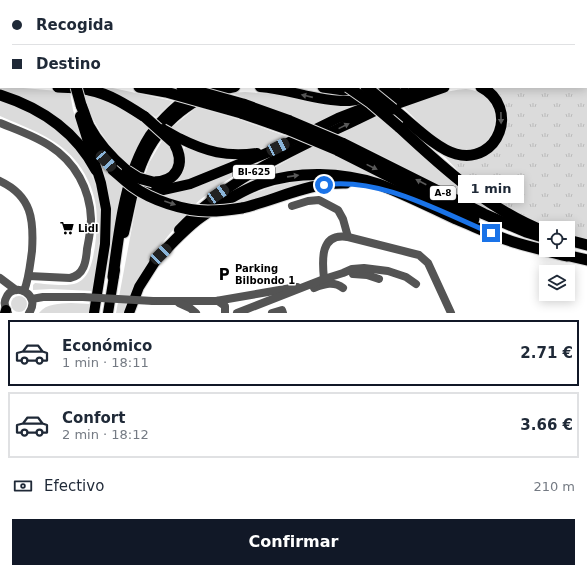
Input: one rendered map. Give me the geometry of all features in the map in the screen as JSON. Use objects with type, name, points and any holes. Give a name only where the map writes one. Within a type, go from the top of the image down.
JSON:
[{"type":"highway","points":[[73,88],[88,89],[96,91],[117,100],[145,117],[177,141],[180,157],[177,170],[167,179],[150,185],[127,171],[112,157],[94,135],[79,107],[76,88]]},
{"type":"highway","name":"A-8","points":[[144,88],[242,108]]},
{"type":"highway","name":"A-8","points":[[185,88],[288,125],[340,147],[484,214],[539,236]]},
{"type":"highway","points":[[113,276],[125,205],[132,177],[143,150],[154,131],[173,110],[203,88]]},
{"type":"highway","points":[[330,88],[344,90],[361,88]]},
{"type":"highway","points":[[349,88],[371,103],[460,181],[514,217],[539,229]]},
{"type":"highway","points":[[367,88],[394,108],[439,146],[448,151],[468,156],[477,154],[493,144],[498,136],[502,123],[499,104],[495,97],[483,88]]},
{"type":"highway","points":[[374,111],[441,88]]},
{"type":"highway","points":[[0,95],[23,103],[53,121],[74,139],[87,154],[96,170]]},
{"type":"highway","points":[[394,108],[419,138],[460,181]]},
{"type":"highway","name":"A-8","points":[[340,147],[480,222],[539,246]]},
{"type":"highway","points":[[113,170],[137,189],[159,199],[184,208],[208,211],[224,211],[242,208],[309,188],[337,183],[351,183],[376,188],[420,202]]},
{"type":"highway","points":[[155,260],[200,218],[224,202],[249,188],[276,179],[305,175],[347,177],[378,184],[516,243],[539,247]]},
{"type":"highway","points":[[575,242],[587,245]]},
{"type":"highway","points":[[575,250],[587,249]]},
{"type":"highway","points":[[575,254],[587,260]]},
{"type":"main road","points":[[72,88],[101,183],[106,209],[106,244],[94,313]]},
{"type":"main road","points":[[108,313],[113,276],[139,171],[149,149],[158,135],[186,107],[203,97],[222,89],[228,88]]},
{"type":"main road","points":[[268,88],[284,90],[326,100],[346,101],[359,100],[396,88]]},
{"type":"main road","points":[[84,130],[92,146],[113,170],[134,183],[150,185],[163,190],[190,184],[269,152],[338,118],[413,88]]},
{"type":"main road","name":"BI-625","points":[[128,313],[139,287],[155,260],[188,220],[218,194],[279,158],[420,88]]},
{"type":"main road","points":[[177,141],[218,154],[243,155],[269,152]]},
{"type":"main road","points":[[100,313],[103,263]]},
{"type":"street","points":[[0,123],[43,142],[63,156],[79,176],[89,202],[91,220],[89,241],[86,262],[81,272],[70,278],[29,276]]},
{"type":"street","points":[[0,181],[16,191],[24,200],[29,209],[32,220],[33,235],[29,276],[20,290],[10,293],[6,298],[4,304],[6,312]]},
{"type":"street","points":[[292,206],[308,201],[319,200],[338,210],[343,219],[348,237]]},
{"type":"street","points":[[324,278],[323,261],[325,248],[331,239],[341,235],[411,253],[424,258],[451,313]]},
{"type":"street","points":[[323,261],[330,269],[343,273],[367,275],[379,279]]},
{"type":"street","points":[[32,299],[43,297],[83,297],[174,302],[214,301],[308,285],[318,274],[323,261]]},
{"type":"street","points":[[262,304],[324,278],[352,269],[364,268],[388,271],[406,277],[416,284]]},
{"type":"street","points":[[0,278],[29,294],[32,299],[32,307],[29,313]]},
{"type":"street","points":[[237,313],[328,283],[339,285],[343,288]]},
{"type":"street","points":[[0,291],[6,298]]},
{"type":"street","points":[[232,313],[245,305],[249,295]]},
{"type":"street","points":[[202,313],[202,306],[214,301],[225,306],[225,313]]},
{"type":"street","points":[[174,302],[190,308],[196,313]]},
{"type":"street","points":[[272,313],[282,310],[283,313]]},
{"type":"green space","points":[[0,88],[23,88],[70,92],[73,110],[85,146],[0,91]]},
{"type":"green space","points":[[98,88],[113,88],[173,101],[156,117],[130,101]]},
{"type":"green space","points":[[492,88],[587,88],[587,239],[575,236],[575,221],[539,221],[539,223],[516,213],[464,177],[443,155],[445,154],[463,160],[472,160],[480,158],[495,149],[504,132],[506,124],[506,109],[502,99]]},
{"type":"green space","points":[[466,89],[482,94],[491,103],[495,115],[494,128],[488,139],[479,147],[466,150],[450,146],[431,133],[403,107],[442,93]]},
{"type":"green space","points":[[82,92],[115,104],[151,129],[131,167],[122,159],[101,133],[90,113]]},
{"type":"green space","points":[[245,92],[273,94],[326,105],[363,103],[316,125],[231,93]]},
{"type":"green space","points":[[0,100],[39,118],[56,130],[72,144],[84,160],[93,179],[99,199],[101,222],[93,291],[51,289],[33,290],[33,285],[35,283],[68,285],[79,282],[86,276],[95,246],[97,216],[95,201],[88,179],[75,160],[50,139],[0,116]]},
{"type":"green space","points":[[197,107],[241,120],[291,138],[270,147],[221,150],[184,136],[171,128]]},
{"type":"green space","points":[[379,114],[499,215],[337,134]]},
{"type":"green space","points":[[163,139],[173,152],[174,164],[171,169],[162,174],[151,176],[145,175],[149,163]]},
{"type":"green space","points":[[313,146],[403,189],[336,172],[242,186]]},
{"type":"green space","points":[[186,147],[209,156],[231,160],[228,164],[189,181],[166,186],[177,179],[183,172],[185,162],[184,149]]},
{"type":"green space","points":[[271,155],[220,185],[193,206],[154,193]]},
{"type":"green space","points":[[96,156],[125,186],[108,264],[110,223]]},
{"type":"green space","points":[[305,180],[329,181],[226,207],[264,189]]},
{"type":"green space","points":[[138,195],[188,213],[150,260],[135,285],[123,313],[116,313]]},
{"type":"green space","points":[[16,296],[22,296],[27,301],[25,310],[22,312],[16,312],[11,307],[11,301]]},
{"type":"green space","points":[[71,303],[91,304],[89,313],[39,313],[49,306]]},
{"type":"place","name":"Lidl","points":[[67,228]]},
{"type":"place","name":"Parking Bilbondo 1","points":[[224,274]]},
{"type":"route","points":[[324,185],[351,183],[376,188],[420,202],[491,233]]}]
